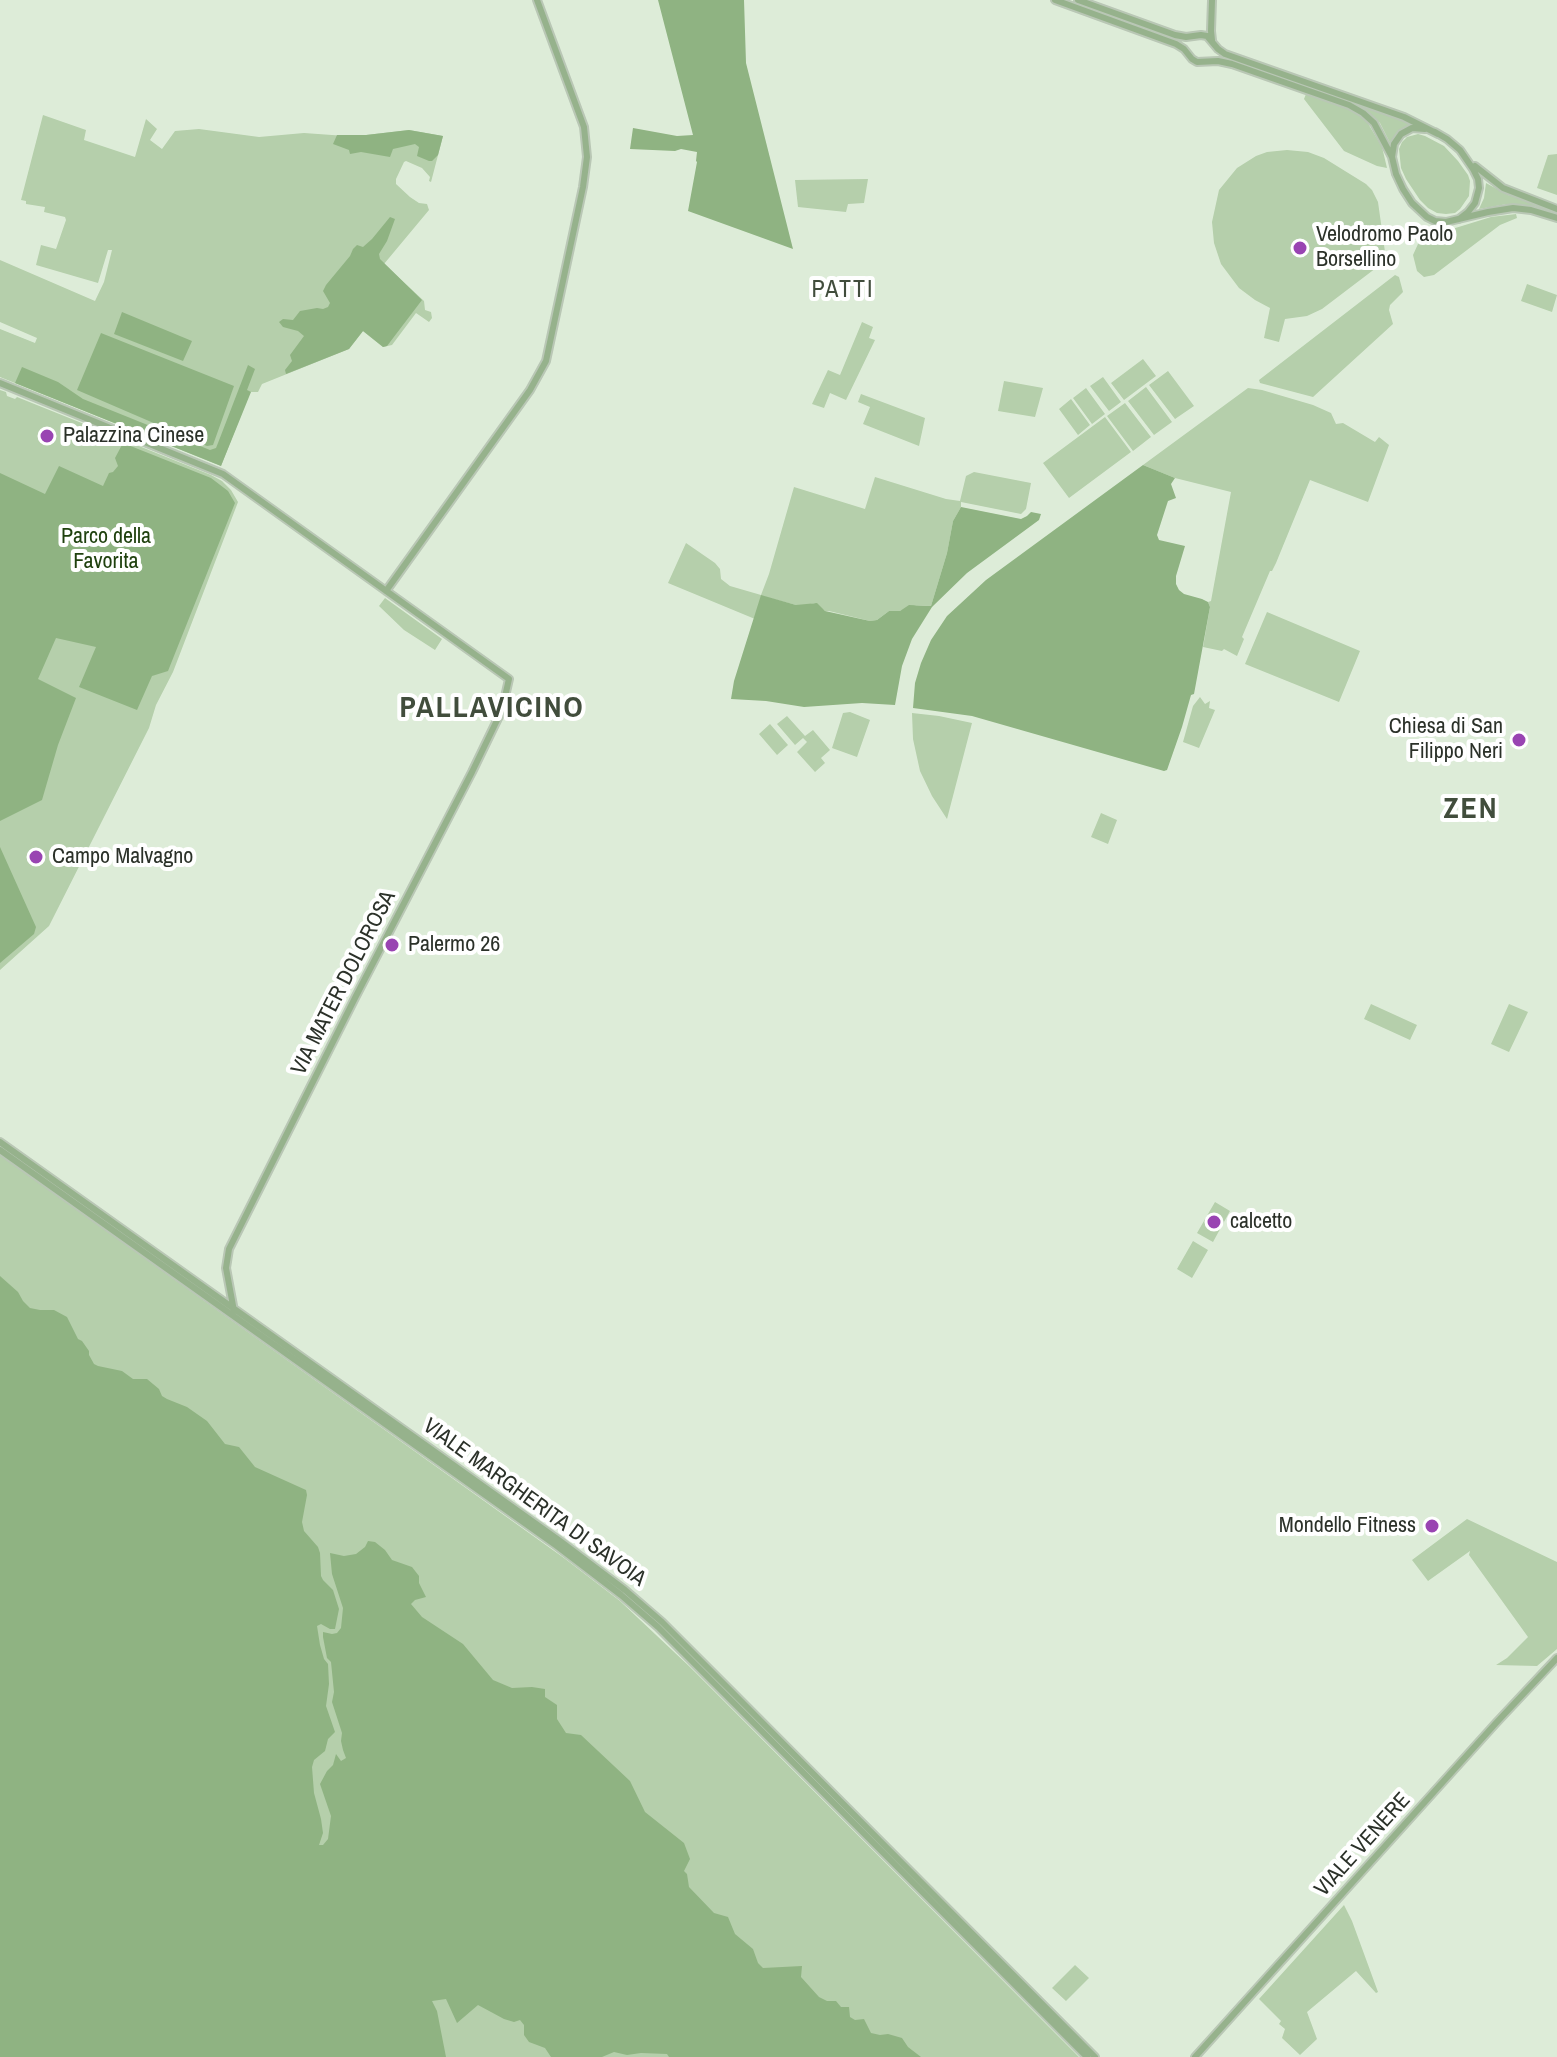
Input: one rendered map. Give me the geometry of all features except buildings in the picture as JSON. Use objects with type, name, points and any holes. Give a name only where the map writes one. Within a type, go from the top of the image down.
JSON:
[{"type":"street","points":[[0,383],[223,474],[386,591],[511,416],[546,361],[587,157],[584,127],[537,0]]},
{"type":"street","points":[[1055,0],[1174,43],[1195,61],[1221,61],[1237,65],[1355,108],[1374,123],[1392,157],[1400,184],[1409,199],[1430,219],[1440,222],[1513,208],[1557,218]]},
{"type":"street","points":[[1078,0],[1175,35],[1207,36],[1225,54],[1404,117],[1452,142],[1497,185],[1557,209]]},
{"type":"street","points":[[1188,53],[1188,43],[1206,28],[1212,3]]},
{"type":"street","points":[[1206,62],[1214,54],[1212,3]]},
{"type":"street","points":[[1392,157],[1396,141],[1409,129],[1420,127],[1438,134]]},
{"type":"street","points":[[1459,219],[1472,207],[1479,188],[1476,174],[1464,155]]},
{"type":"street","name":"VIA MATER DOLOROSA","points":[[232,1314],[226,1268],[229,1249],[472,772],[506,695],[509,679],[386,591]]},
{"type":"street","name":"VIALE MARGHERITA DI SAVOIA","points":[[0,1142],[232,1314],[560,1541],[625,1590],[662,1622],[1095,2057]]},
{"type":"street","name":"VIALE MARGHERITA DI SAVOIA","points":[[0,1150],[557,1546],[621,1595],[658,1627],[1087,2057]]},
{"type":"street","name":"VIALE VENERE","points":[[1195,2057],[1557,1658]]},
{"type":"green space","points":[[658,0],[744,0],[746,63],[793,249],[688,211],[697,152],[630,149],[633,128],[677,136],[693,135]]},
{"type":"green space","points":[[1306,94],[1349,109],[1366,120],[1382,147],[1387,168],[1344,151],[1304,99]]},
{"type":"green space","points":[[1358,104],[1411,124],[1397,132],[1390,143],[1380,123]]},
{"type":"green space","points":[[43,115],[86,130],[84,140],[135,157],[146,119],[157,129],[150,140],[162,149],[175,131],[199,129],[259,137],[304,133],[346,136],[409,130],[443,136],[431,182],[422,168],[406,161],[396,179],[396,184],[419,203],[427,204],[429,210],[384,264],[424,301],[425,310],[431,312],[432,318],[429,322],[416,313],[392,345],[383,347],[363,331],[349,349],[262,384],[258,392],[250,392],[221,466],[0,377],[0,329],[35,343],[37,338],[0,322],[0,260],[95,301],[104,282],[112,250],[108,250],[98,283],[36,265],[41,245],[56,249],[66,220],[65,217],[44,212],[45,207],[26,204],[21,200]]},
{"type":"green space","points":[[409,130],[443,136],[438,155],[432,161],[417,156],[419,147],[415,144],[393,149],[390,157],[361,152],[350,154],[349,150],[333,144],[337,135]]},
{"type":"green space","points":[[1418,134],[1444,146],[1468,175],[1469,196],[1455,213],[1437,213],[1428,208],[1406,179],[1399,149],[1407,137]]},
{"type":"green space","name":"Velodromo Paolo Borsellino","points":[[1267,152],[1308,152],[1324,158],[1372,190],[1378,202],[1385,252],[1376,268],[1322,309],[1307,316],[1285,319],[1279,342],[1264,338],[1270,308],[1239,288],[1221,264],[1214,243],[1212,222],[1219,190],[1237,168]]},
{"type":"green space","points":[[1557,154],[1557,195],[1537,188],[1548,155]]},
{"type":"green space","points":[[868,179],[864,203],[848,204],[846,212],[798,207],[795,180]]},
{"type":"green space","points":[[1486,183],[1535,204],[1535,207],[1507,204],[1479,209]]},
{"type":"green space","points":[[1516,214],[1517,218],[1500,225],[1434,275],[1424,277],[1417,271],[1413,255],[1423,238],[1491,217]]},
{"type":"green space","points":[[390,217],[395,219],[379,254],[380,259],[422,300],[387,346],[383,347],[363,331],[349,349],[286,374],[285,370],[292,361],[290,355],[304,336],[283,327],[279,322],[283,319],[293,320],[300,311],[328,307],[330,303],[323,291],[326,285],[353,249],[357,245],[363,247]]},
{"type":"green space","points":[[1395,275],[1399,277],[1403,292],[1390,305],[1393,324],[1313,397],[1260,383],[1259,380]]},
{"type":"green space","points":[[1527,284],[1557,295],[1552,312],[1521,301]]},
{"type":"green space","points":[[122,312],[192,341],[183,361],[114,334]]},
{"type":"green space","points":[[862,322],[873,327],[869,338],[875,340],[846,400],[830,393],[824,408],[812,404],[828,370],[840,375]]},
{"type":"green space","points":[[101,333],[234,386],[213,445],[207,446],[77,390]]},
{"type":"green space","points":[[1143,359],[1156,376],[1124,400],[1111,383]]},
{"type":"green space","points":[[248,365],[255,369],[247,390],[251,392],[221,466],[15,383],[22,367],[58,382],[83,399],[210,450],[216,448]]},
{"type":"green space","points":[[1168,371],[1194,406],[1175,419],[1149,385]]},
{"type":"green space","points":[[1103,377],[1121,402],[1109,411],[1090,386]]},
{"type":"green space","points":[[1004,381],[1043,388],[1035,417],[998,411]]},
{"type":"green space","points":[[1146,387],[1172,422],[1154,435],[1128,401]]},
{"type":"green space","points":[[1086,388],[1105,414],[1092,424],[1073,398]]},
{"type":"green space","points":[[1248,388],[1313,405],[1331,413],[1336,424],[1343,423],[1375,442],[1379,437],[1389,445],[1368,502],[1310,480],[1242,637],[1244,639],[1237,656],[1224,649],[1203,647],[1210,607],[1208,602],[1211,601],[1231,492],[1175,478],[1143,465]]},
{"type":"green space","name":"Parco della Favorita","points":[[0,390],[7,396],[17,397],[211,475],[231,490],[238,502],[149,728],[49,926],[0,970]]},
{"type":"green space","points":[[861,394],[925,418],[919,446],[863,424],[870,407],[858,402]]},
{"type":"green space","points":[[1071,399],[1090,425],[1078,435],[1059,409]]},
{"type":"green space","points":[[1125,403],[1151,437],[1133,451],[1107,416]]},
{"type":"green space","points":[[1105,417],[1131,452],[1069,498],[1043,463]]},
{"type":"green space","name":"Parco della Favorita","points":[[123,443],[211,478],[228,491],[235,503],[168,671],[152,676],[137,710],[79,687],[96,647],[56,638],[38,679],[76,698],[42,800],[0,821],[0,473],[45,494],[59,466],[103,486],[109,473],[118,466],[115,458]]},
{"type":"green space","points":[[1143,465],[1175,478],[1171,484],[1176,498],[1168,501],[1157,535],[1159,540],[1185,546],[1176,584],[1184,594],[1208,602],[1210,607],[1194,694],[1191,695],[1167,770],[972,716],[913,708],[915,683],[921,663],[947,616],[986,580]]},
{"type":"green space","points":[[974,472],[1031,483],[1026,509],[1021,514],[961,502],[953,521],[931,606],[916,605],[889,611],[870,621],[825,611],[814,603],[796,605],[762,596],[755,619],[668,583],[686,543],[715,563],[720,569],[721,579],[730,586],[761,595],[794,487],[865,509],[875,477],[960,501],[966,476]]},
{"type":"green space","points":[[961,507],[1021,519],[1031,512],[1041,514],[1039,520],[967,573],[932,607],[912,639],[902,666],[895,705],[862,703],[804,707],[731,699],[761,595],[796,605],[817,603],[825,611],[870,621],[909,605],[931,606],[953,521]]},
{"type":"green space","points":[[385,598],[442,639],[435,650],[404,630],[379,606]]},
{"type":"green space","points":[[1267,612],[1360,651],[1339,702],[1245,664]]},
{"type":"green space","points":[[1200,697],[1205,704],[1210,701],[1209,708],[1215,710],[1199,748],[1183,742],[1193,706]]},
{"type":"green space","points":[[850,712],[870,720],[857,757],[832,748],[843,713]]},
{"type":"green space","points":[[912,713],[972,723],[947,819],[920,771],[913,739]]},
{"type":"green space","points":[[787,716],[805,736],[813,730],[830,750],[821,758],[825,763],[815,772],[797,752],[807,742],[803,738],[795,745],[777,724]]},
{"type":"green space","points":[[770,724],[788,745],[777,755],[759,734]]},
{"type":"green space","points":[[1101,813],[1117,820],[1108,844],[1091,837]]},
{"type":"green space","points":[[0,847],[36,927],[34,934],[0,963]]},
{"type":"green space","points":[[1371,1004],[1417,1025],[1410,1040],[1364,1019]]},
{"type":"green space","points":[[1509,1004],[1528,1012],[1509,1052],[1491,1044]]},
{"type":"green space","points":[[0,1155],[620,1601],[690,1667],[1079,2057],[0,2057]]},
{"type":"green space","name":"calcetto","points":[[1215,1202],[1230,1211],[1213,1242],[1197,1233]]},
{"type":"green space","name":"calcetto","points":[[1193,1241],[1208,1250],[1192,1278],[1177,1269]]},
{"type":"green space","points":[[0,1276],[30,1308],[54,1310],[67,1317],[94,1364],[122,1371],[133,1379],[147,1379],[162,1396],[187,1407],[207,1421],[225,1444],[239,1447],[255,1467],[306,1490],[302,1522],[304,1531],[318,1547],[321,1576],[333,1590],[339,1609],[335,1629],[321,1624],[317,1626],[324,1659],[328,1664],[326,1706],[335,1732],[312,1767],[323,1833],[319,1845],[328,1839],[331,1816],[320,1784],[333,1765],[336,1754],[341,1761],[346,1758],[332,1702],[331,1662],[327,1658],[323,1637],[323,1632],[337,1633],[341,1628],[343,1608],[332,1574],[330,1553],[344,1556],[356,1554],[368,1541],[375,1542],[392,1560],[412,1567],[419,1576],[426,1597],[411,1604],[422,1617],[463,1644],[493,1680],[512,1688],[545,1689],[545,1697],[557,1705],[557,1719],[566,1733],[581,1735],[630,1781],[645,1812],[684,1843],[690,1859],[684,1871],[689,1887],[714,1913],[728,1917],[735,1934],[753,1949],[763,1968],[802,1966],[801,1977],[819,1997],[836,2001],[841,2007],[849,2007],[850,2017],[864,2019],[871,2033],[902,2038],[921,2057],[669,2057],[667,2054],[627,2055],[614,2052],[602,2057],[551,2057],[545,2048],[529,2042],[520,2020],[504,2019],[478,2005],[457,2023],[446,1999],[432,2001],[437,2011],[446,2057],[0,2057]]},
{"type":"green space","points":[[1467,1519],[1557,1562],[1557,1649],[1537,1666],[1496,1665],[1528,1637],[1469,1555],[1470,1551],[1428,1581],[1412,1560]]},
{"type":"green space","points":[[1344,1905],[1378,1992],[1356,1971],[1307,2012],[1317,2039],[1300,2055],[1282,2038],[1285,2029],[1279,2024],[1281,2021],[1259,1999]]},
{"type":"green space","points":[[1075,1965],[1089,1978],[1066,2001],[1052,1988]]},
{"type":"place","name":"Velodromo Paolo Borsellino","points":[[1300,248]]},
{"type":"place","name":"Palazzina Cinese","points":[[47,436]]},
{"type":"place","name":"Chiesa di San Filippo Neri","points":[[1519,740]]},
{"type":"place","name":"Campo Malvagno","points":[[36,857]]},
{"type":"place","name":"Palermo 26","points":[[392,945]]},
{"type":"place","name":"calcetto","points":[[1214,1222]]},
{"type":"place","name":"Mondello Fitness","points":[[1432,1526]]},
{"type":"district","name":"PATTI","points":[[843,291]]},
{"type":"district","name":"PALLAVICINO","points":[[492,709]]},
{"type":"district","name":"ZEN","points":[[1471,810]]}]
